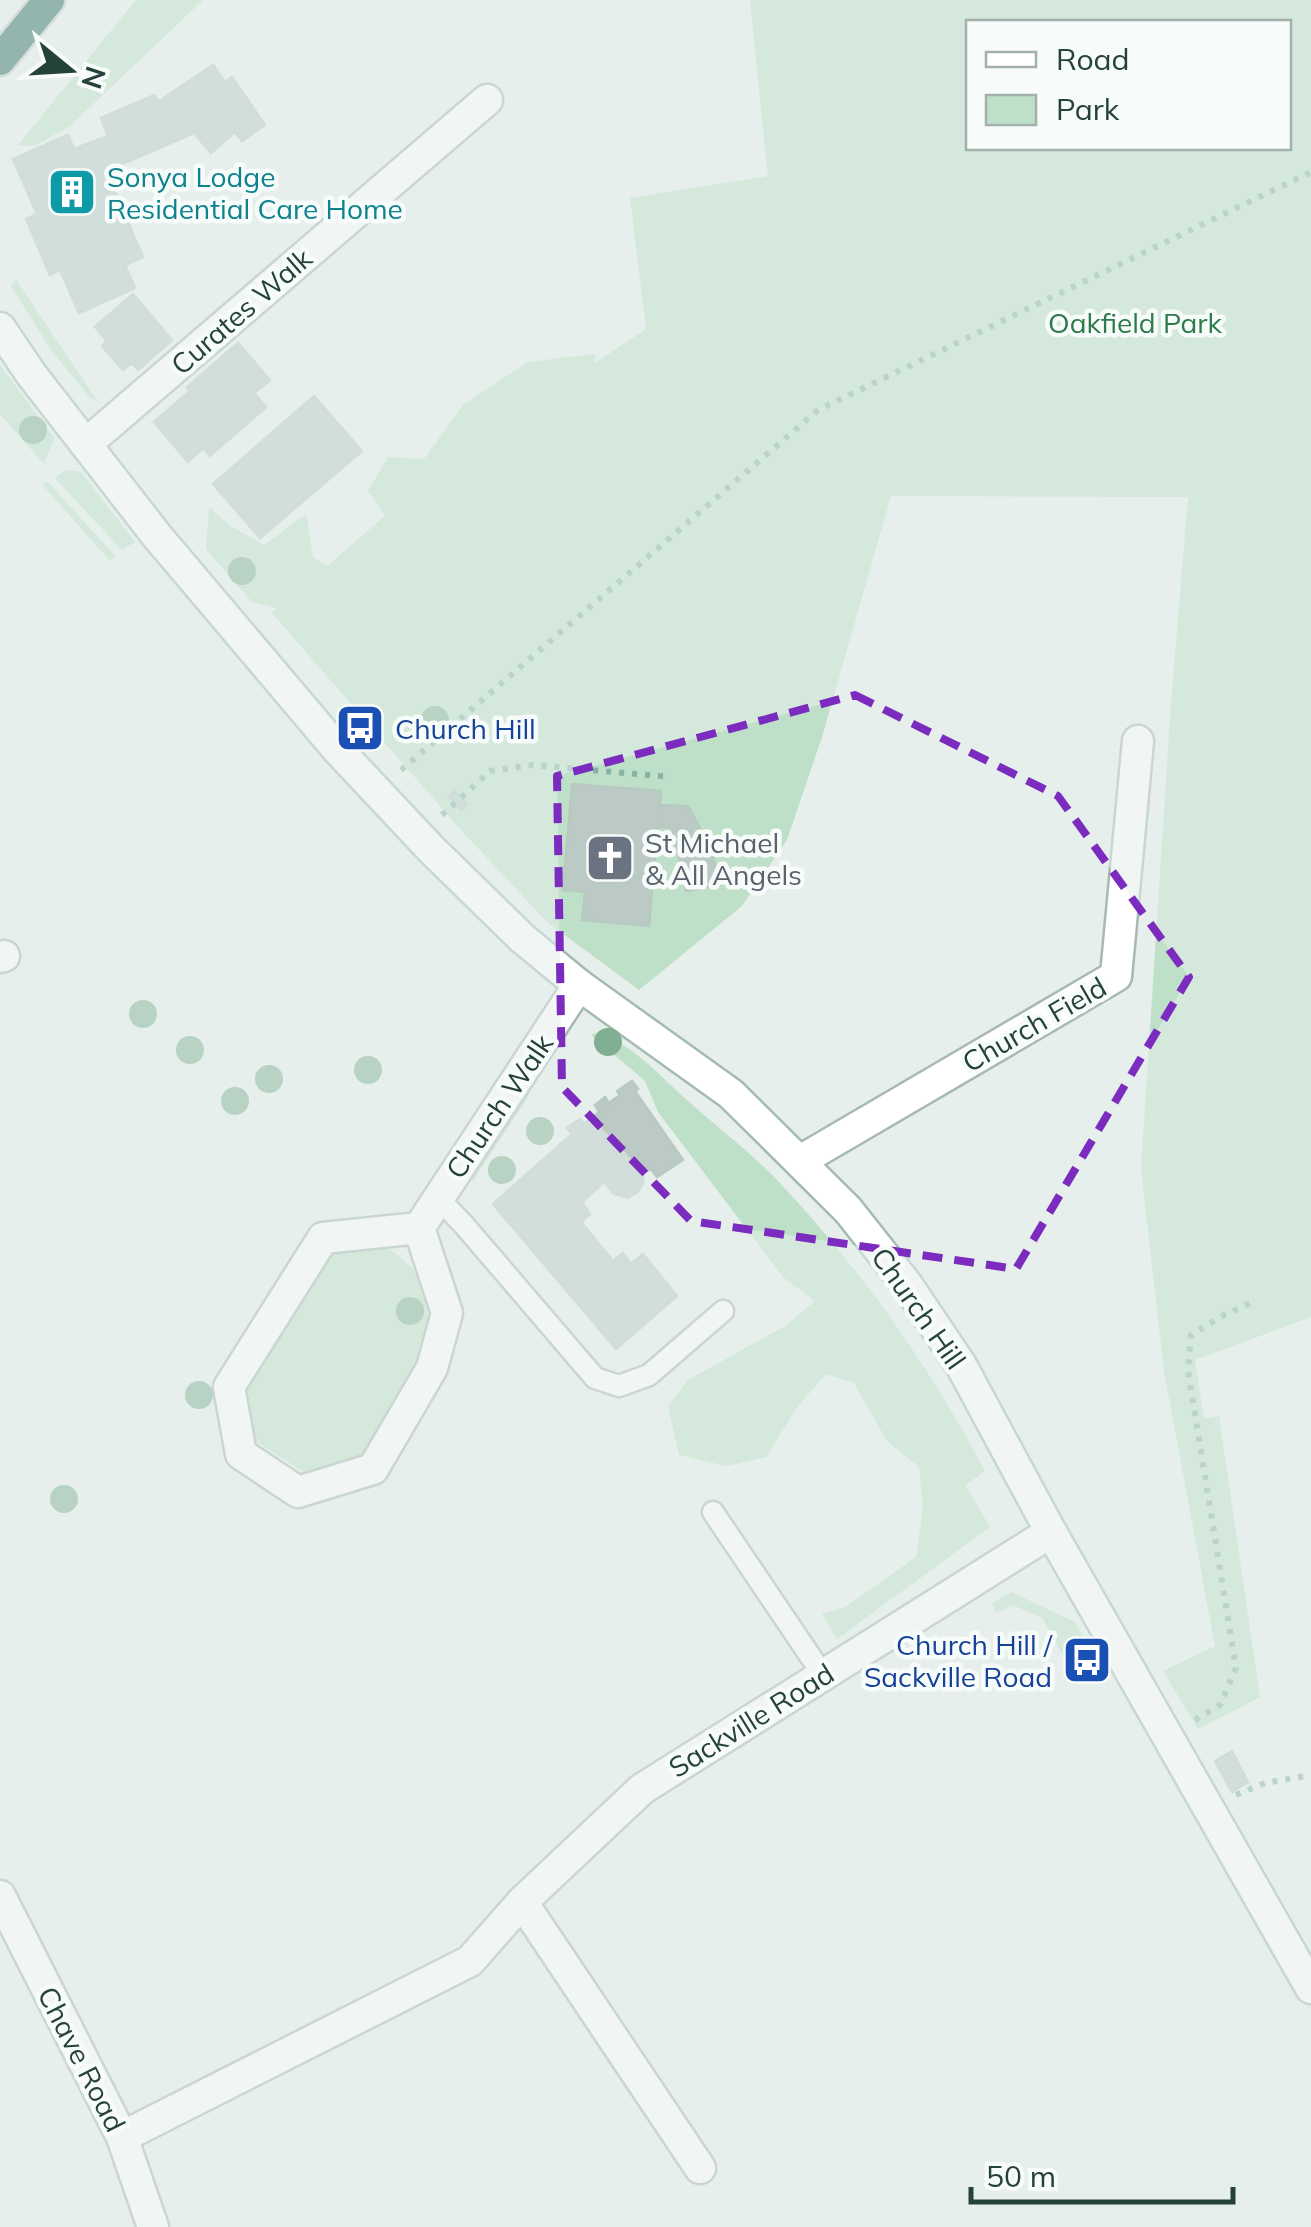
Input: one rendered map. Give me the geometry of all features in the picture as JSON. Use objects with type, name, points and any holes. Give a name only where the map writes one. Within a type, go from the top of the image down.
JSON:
[{"type":"highway","points":[[0,60],[49,0]]},
{"type":"street","name":"Curates Walk","points":[[86,444],[487,100]]},
{"type":"street","name":"Church Hill","points":[[0,328],[86,444],[233,627],[418,836],[522,938],[730,1094],[848,1210],[952,1352],[1311,1988]]},
{"type":"street","name":"Church Field","points":[[800,1161],[1116,976],[1138,742]]},
{"type":"street","name":"Church Walk","points":[[420,1228],[579,984]]},
{"type":"street","points":[[420,1228],[447,1313],[432,1368],[373,1469],[298,1492],[242,1454],[229,1387],[324,1238],[420,1228]]},
{"type":"street","name":"Sackville Road","points":[[122,2137],[470,1961],[522,1902],[642,1788],[1051,1532]]},
{"type":"street","name":"Chave Road","points":[[0,1896],[122,2137],[153,2227]]},
{"type":"street","points":[[522,1902],[700,2168]]},
{"type":"lane","points":[[438,1198],[595,1378],[618,1386],[649,1375],[723,1311]]},
{"type":"lane","points":[[713,1512],[823,1675]]},
{"type":"path","points":[[377,791],[818,410],[1311,172]]},
{"type":"path","points":[[418,836],[490,770],[533,765],[672,776]]},
{"type":"path","points":[[1168,1736],[1220,1706],[1236,1668],[1188,1372],[1191,1336],[1255,1301]]},
{"type":"path","points":[[1208,1807],[1265,1783],[1311,1774]]},
{"type":"highlighted area","points":[[855,695],[1058,796],[1189,977],[1016,1269],[691,1221],[562,1087],[557,776]]},
{"type":"green space","points":[[136,0],[203,0],[70,126],[35,146],[18,145]]},
{"type":"green space","name":"Oakfield Park","points":[[750,0],[1311,0],[1311,1317],[1195,1360],[1204,1419],[1219,1416],[1260,1697],[1198,1729],[1163,1671],[1215,1646],[1164,1371],[1141,1169],[1188,497],[891,496],[822,737],[787,840],[742,906],[639,990],[547,922],[460,829],[272,613],[277,608],[252,602],[206,549],[209,507],[229,525],[264,545],[306,514],[313,557],[327,566],[385,516],[368,491],[388,457],[424,459],[464,404],[528,362],[595,354],[595,363],[646,329],[630,198],[768,176]],"holes":[[[659,805],[688,806],[711,849],[720,884],[686,891],[672,828],[658,827],[583,920],[585,892]]]},
{"type":"green space","points":[[16,280],[96,399],[91,399],[51,350],[11,286]]},
{"type":"green space","points":[[0,365],[54,438],[44,464],[0,414]]},
{"type":"green space","points":[[66,470],[81,472],[135,542],[122,550],[55,478]]},
{"type":"green space","points":[[48,482],[115,556],[110,561],[42,484]]},
{"type":"green space","points":[[596,1033],[645,1061],[756,1160],[808,1214],[865,1283],[917,1356],[985,1471],[965,1485],[990,1527],[837,1639],[822,1614],[844,1608],[916,1557],[923,1509],[919,1467],[887,1441],[854,1383],[826,1374],[798,1406],[766,1457],[726,1466],[679,1455],[668,1406],[688,1380],[785,1326],[815,1301],[783,1277],[658,1112],[645,1081],[591,1035]]},
{"type":"green space","points":[[525,1092],[529,1096],[473,1181],[469,1178]]},
{"type":"green space","points":[[382,1243],[420,1274],[432,1337],[357,1464],[311,1477],[253,1439],[245,1380],[330,1248]]},
{"type":"green space","points":[[1011,1592],[1075,1622],[1096,1661],[1075,1676],[1042,1618],[1013,1605],[996,1613],[992,1603]]},
{"type":"building","name":"Sonya Lodge Residential Care Home","points":[[213,65],[225,82],[232,77],[265,125],[242,141],[235,132],[211,153],[194,133],[106,171],[143,257],[125,265],[135,288],[79,313],[60,270],[50,275],[26,219],[37,214],[13,159],[68,135],[74,149],[108,136],[101,118],[154,95],[158,102]]},
{"type":"building","points":[[133,294],[172,340],[138,370],[132,363],[123,370],[102,346],[107,341],[95,327]]},
{"type":"building","points":[[238,343],[270,380],[254,393],[266,407],[210,456],[203,448],[188,462],[154,422]]},
{"type":"building","points":[[314,396],[362,451],[260,538],[213,484]]},
{"type":"building","name":"St Michael & All Angels","points":[[572,784],[661,791],[649,926],[582,920],[585,892],[563,890]]},
{"type":"building","points":[[454,791],[467,805],[461,810],[449,797]]},
{"type":"building","points":[[659,805],[688,806],[711,849],[720,885],[686,891],[672,828],[658,827]]},
{"type":"building","points":[[632,1081],[683,1160],[657,1177],[651,1169],[643,1173],[639,1191],[628,1198],[614,1194],[604,1182],[582,1202],[590,1214],[581,1222],[613,1261],[623,1253],[631,1264],[643,1254],[677,1296],[616,1349],[493,1204],[572,1134],[567,1128],[580,1119],[584,1124],[599,1112],[595,1105],[605,1097],[609,1103],[620,1095],[617,1091]]},
{"type":"building","points":[[1232,1751],[1248,1782],[1232,1792],[1215,1761]]},
{"type":"place","name":"Sonya Lodge Residential Care Home","points":[[72,192]]},
{"type":"place","name":"Church Hill","points":[[360,728]]},
{"type":"place","name":"St Michael & All Angels","points":[[610,858]]},
{"type":"place","name":"Church Hill / Sackville Road","points":[[1087,1660]]}]
